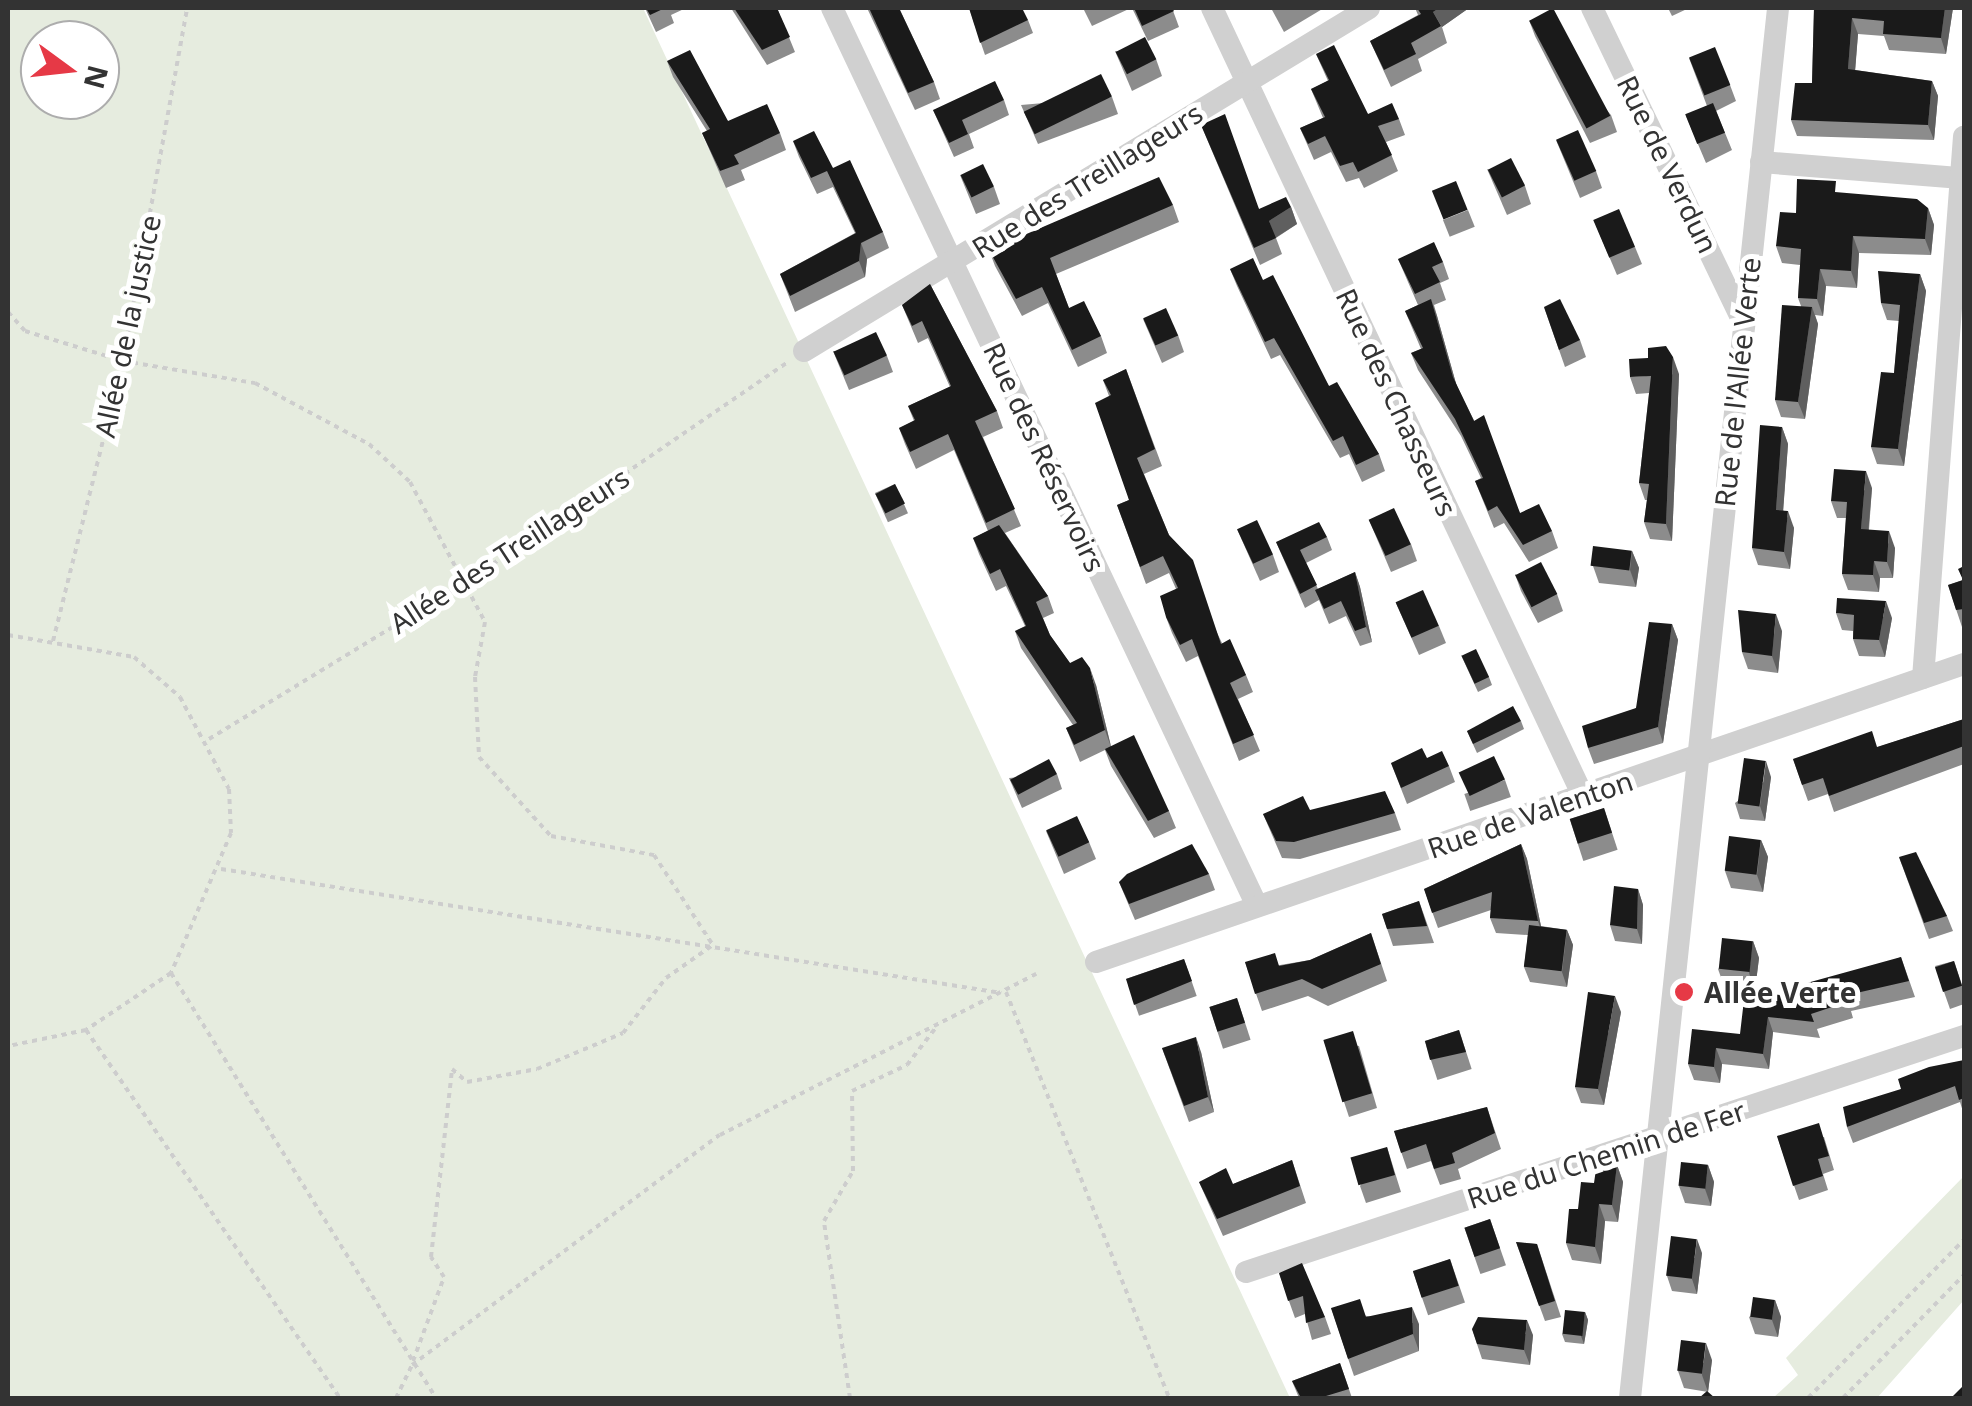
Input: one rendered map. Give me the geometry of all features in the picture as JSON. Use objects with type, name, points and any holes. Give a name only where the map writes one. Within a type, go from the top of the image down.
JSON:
[{"type":"street","name":"Rue des Réservoirs","points":[[832,8],[1257,906]]},
{"type":"street","name":"Rue des Chasseurs","points":[[1212,8],[1583,796]]},
{"type":"street","name":"Rue des Treillageurs","points":[[804,351],[1369,8]]},
{"type":"street","name":"Rue de Verdun","points":[[1592,8],[1743,320]]},
{"type":"street","name":"Rue de l'Allée Verte","points":[[1698,758],[1778,8]]},
{"type":"street","points":[[1922,678],[1961,238],[1964,138]]},
{"type":"street","points":[[1762,162],[1961,178]]},
{"type":"street","name":"Rue de Valenton","points":[[1096,962],[1964,664]]},
{"type":"street","points":[[1630,1398],[1698,758]]},
{"type":"street","name":"Rue du Chemin de Fer","points":[[1246,1272],[1964,1036]]},
{"type":"path","name":"Allée de la justice","points":[[53,641],[123,361],[188,8]]},
{"type":"path","points":[[8,312],[25,332],[123,361],[255,383],[369,444],[410,482],[468,581],[485,622],[474,677],[479,757],[550,836],[654,856],[714,946]]},
{"type":"path","name":"Allée des Treillageurs","points":[[209,739],[468,581],[804,351]]},
{"type":"path","points":[[8,635],[134,657],[180,697],[209,739],[230,789],[221,868],[171,973],[86,1030],[8,1046]]},
{"type":"path","points":[[221,868],[1004,993]]},
{"type":"path","points":[[396,1398],[444,1277],[431,1257],[452,1069],[467,1082],[537,1068],[622,1033],[666,978],[714,946]]},
{"type":"path","points":[[171,973],[436,1398]]},
{"type":"path","points":[[412,1365],[720,1136],[1036,974]]},
{"type":"path","points":[[1004,993],[1169,1398]]},
{"type":"path","points":[[850,1398],[824,1221],[853,1170],[852,1091],[907,1065],[939,1023]]},
{"type":"path","points":[[86,1030],[340,1398]]},
{"type":"path","points":[[1808,1398],[1964,1240]]},
{"type":"path","points":[[1844,1398],[1964,1275]]},
{"type":"shaded area","points":[[8,8],[643,8],[1290,1398],[8,1398]]},
{"type":"shaded area","points":[[1964,1176],[1964,1300],[1877,1398],[1773,1398],[1798,1375],[1786,1358]]},
{"type":"building","points":[[646,8],[665,8],[650,15]]},
{"type":"building","points":[[734,8],[777,8],[790,37],[762,50]]},
{"type":"building","points":[[869,8],[899,8],[934,82],[908,93]]},
{"type":"building","points":[[969,8],[1022,8],[1028,20],[980,43]]},
{"type":"building","points":[[1134,8],[1172,8],[1174,11],[1142,26]]},
{"type":"building","points":[[1417,8],[1439,8],[1433,12],[1441,26],[1411,43],[1416,54],[1384,70],[1370,41],[1421,14]]},
{"type":"building","points":[[1553,8],[1610,116],[1586,128],[1529,21]]},
{"type":"building","points":[[1814,8],[1945,8],[1941,38],[1883,34],[1884,21],[1852,18],[1848,69],[1932,81],[1928,125],[1791,120],[1795,83],[1812,83]]},
{"type":"building","points":[[1145,37],[1156,59],[1127,74],[1116,52]]},
{"type":"building","points":[[1334,45],[1368,114],[1392,103],[1399,119],[1378,126],[1392,155],[1358,172],[1353,162],[1340,166],[1325,136],[1308,144],[1300,128],[1325,117],[1311,89],[1329,80],[1316,54]]},
{"type":"building","points":[[1715,47],[1730,85],[1704,96],[1689,57]]},
{"type":"building","points":[[690,50],[728,121],[767,104],[780,133],[734,155],[739,164],[720,171],[702,133],[710,129],[667,61]]},
{"type":"building","points":[[1101,74],[1112,96],[1035,134],[1024,112]]},
{"type":"building","points":[[995,81],[1004,100],[962,120],[968,134],[949,143],[933,110]]},
{"type":"building","points":[[1713,103],[1725,133],[1697,144],[1685,114]]},
{"type":"building","points":[[1225,114],[1259,209],[1286,197],[1291,207],[1269,221],[1276,238],[1254,248],[1201,125]]},
{"type":"building","points":[[1578,130],[1596,171],[1574,181],[1556,140]]},
{"type":"building","points":[[814,131],[833,168],[850,160],[883,232],[861,243],[859,261],[790,296],[780,274],[856,233],[827,171],[811,178],[793,141]]},
{"type":"building","points":[[1511,158],[1525,186],[1502,197],[1488,170]]},
{"type":"building","points":[[983,164],[994,186],[971,197],[961,175]]},
{"type":"building","points":[[1159,177],[1173,205],[1050,258],[1069,308],[1084,301],[1101,336],[1072,350],[1042,287],[1016,299],[989,250]]},
{"type":"building","points":[[1797,179],[1836,181],[1835,192],[1917,199],[1928,208],[1925,239],[1853,236],[1851,271],[1820,269],[1817,299],[1798,298],[1801,249],[1776,246],[1780,212],[1796,213]]},
{"type":"building","points":[[1456,181],[1468,210],[1444,219],[1432,191]]},
{"type":"building","points":[[1619,209],[1635,247],[1609,258],[1593,220]]},
{"type":"building","points":[[1434,242],[1443,262],[1432,267],[1440,282],[1415,294],[1398,259]]},
{"type":"building","points":[[1253,258],[1263,280],[1273,275],[1329,386],[1337,382],[1379,454],[1356,465],[1343,436],[1333,441],[1274,338],[1265,342],[1230,269]]},
{"type":"building","points":[[1878,271],[1920,274],[1898,449],[1871,447],[1881,372],[1894,373],[1900,305],[1881,303]]},
{"type":"building","points":[[930,284],[997,411],[975,421],[1015,509],[986,523],[948,434],[910,452],[899,428],[915,420],[908,406],[951,386],[922,321],[912,326],[902,305]]},
{"type":"building","points":[[1431,299],[1453,377],[1474,421],[1484,415],[1520,513],[1539,504],[1552,531],[1523,545],[1497,506],[1488,511],[1475,481],[1483,478],[1455,419],[1411,353],[1423,348],[1405,311]]},
{"type":"building","points":[[1560,299],[1580,340],[1559,350],[1544,307]]},
{"type":"building","points":[[1782,305],[1812,307],[1798,402],[1775,400]]},
{"type":"building","points":[[1166,308],[1178,335],[1155,346],[1143,318]]},
{"type":"building","points":[[876,332],[887,356],[844,375],[833,352]]},
{"type":"building","points":[[1666,346],[1673,357],[1666,524],[1644,522],[1649,484],[1639,483],[1651,376],[1630,377],[1629,359],[1648,358],[1648,348]]},
{"type":"building","points":[[1126,369],[1155,449],[1137,458],[1169,535],[1193,560],[1221,644],[1230,639],[1246,675],[1230,683],[1254,735],[1233,744],[1192,639],[1180,645],[1166,617],[1160,596],[1178,588],[1163,556],[1140,567],[1117,505],[1129,500],[1095,403],[1111,395],[1103,380]]},
{"type":"building","points":[[1760,425],[1782,427],[1776,510],[1788,511],[1784,552],[1752,548]]},
{"type":"building","points":[[1834,469],[1866,471],[1861,529],[1889,531],[1887,562],[1874,561],[1873,575],[1842,574],[1847,502],[1831,501]]},
{"type":"building","points":[[895,484],[905,504],[885,514],[875,494]]},
{"type":"building","points":[[1394,508],[1411,544],[1386,556],[1369,520]]},
{"type":"building","points":[[1257,520],[1273,554],[1253,564],[1237,529]]},
{"type":"building","points":[[1319,522],[1327,537],[1300,550],[1317,585],[1300,594],[1276,542]]},
{"type":"building","points":[[999,525],[1048,596],[1036,602],[1050,635],[1070,663],[1082,657],[1090,668],[1105,730],[1074,745],[1066,728],[1077,723],[1015,631],[1026,626],[1000,569],[990,574],[973,538]]},
{"type":"building","points":[[1593,546],[1632,551],[1629,571],[1591,566]]},
{"type":"building","points":[[1541,562],[1557,594],[1532,607],[1515,575]]},
{"type":"building","points":[[1964,566],[1964,609],[1956,610],[1948,585],[1963,580],[1958,569]]},
{"type":"building","points":[[1355,572],[1366,627],[1355,631],[1341,601],[1324,609],[1315,590]]},
{"type":"building","points":[[1423,590],[1439,626],[1411,638],[1396,602]]},
{"type":"building","points":[[1837,598],[1886,601],[1879,640],[1853,639],[1854,615],[1836,613]]},
{"type":"building","points":[[1738,610],[1776,614],[1772,656],[1742,652]]},
{"type":"building","points":[[1649,622],[1672,624],[1658,727],[1588,748],[1582,726],[1636,708]]},
{"type":"building","points":[[1476,649],[1489,677],[1475,684],[1461,656]]},
{"type":"building","points":[[1513,706],[1521,721],[1473,744],[1467,731]]},
{"type":"building","points":[[1964,719],[1964,746],[1829,796],[1823,778],[1802,785],[1793,759],[1872,731],[1877,747]]},
{"type":"building","points":[[1134,735],[1169,811],[1148,821],[1105,749]]},
{"type":"building","points":[[1422,748],[1427,758],[1442,751],[1449,766],[1401,788],[1391,763]]},
{"type":"building","points":[[1494,756],[1505,780],[1470,796],[1459,772]]},
{"type":"building","points":[[1744,758],[1766,761],[1759,807],[1738,804]]},
{"type":"building","points":[[1049,759],[1057,774],[1018,795],[1010,780]]},
{"type":"building","points":[[1385,791],[1395,813],[1294,842],[1276,841],[1263,814],[1303,796],[1310,810]]},
{"type":"building","points":[[1604,808],[1612,833],[1578,844],[1570,819]]},
{"type":"building","points":[[1077,816],[1089,842],[1058,857],[1046,830]]},
{"type":"building","points":[[1729,836],[1761,840],[1756,875],[1725,871]]},
{"type":"building","points":[[1192,844],[1209,874],[1129,904],[1119,882],[1127,874]]},
{"type":"building","points":[[1521,844],[1538,921],[1490,918],[1492,892],[1432,913],[1424,889]]},
{"type":"building","points":[[1916,852],[1947,916],[1924,923],[1899,857]]},
{"type":"building","points":[[1614,886],[1638,889],[1637,929],[1610,925]]},
{"type":"building","points":[[1419,901],[1427,926],[1387,929],[1382,914]]},
{"type":"building","points":[[1529,925],[1567,930],[1562,971],[1524,967]]},
{"type":"building","points":[[1371,933],[1381,964],[1322,989],[1302,979],[1255,994],[1245,962],[1275,953],[1279,966],[1310,960]]},
{"type":"building","points":[[1722,938],[1753,941],[1750,972],[1719,969]]},
{"type":"building","points":[[1901,957],[1909,981],[1830,999],[1847,1002],[1811,1014],[1814,1022],[1768,1017],[1763,1054],[1716,1048],[1714,1067],[1688,1064],[1692,1029],[1740,1034],[1745,991],[1799,997],[1796,986]]},
{"type":"building","points":[[1184,959],[1192,981],[1134,1005],[1126,979]]},
{"type":"building","points":[[1954,961],[1962,986],[1943,992],[1935,967]]},
{"type":"building","points":[[1588,992],[1615,996],[1598,1089],[1575,1087]]},
{"type":"building","points":[[1237,998],[1245,1023],[1217,1032],[1209,1007]]},
{"type":"building","points":[[1459,1030],[1466,1052],[1430,1060],[1425,1041]]},
{"type":"building","points":[[1353,1031],[1372,1093],[1342,1102],[1323,1040]]},
{"type":"building","points":[[1196,1037],[1208,1097],[1184,1106],[1162,1048]]},
{"type":"building","points":[[1964,1060],[1964,1098],[1959,1100],[1955,1086],[1847,1127],[1843,1107],[1901,1089],[1898,1079]]},
{"type":"building","points":[[1487,1107],[1495,1133],[1452,1153],[1455,1163],[1434,1169],[1426,1144],[1401,1153],[1394,1131]]},
{"type":"building","points":[[1819,1123],[1829,1156],[1818,1159],[1823,1176],[1793,1186],[1777,1136]]},
{"type":"building","points":[[1387,1147],[1395,1175],[1358,1185],[1350,1157]]},
{"type":"building","points":[[1292,1160],[1300,1186],[1217,1219],[1199,1182],[1226,1168],[1233,1184]]},
{"type":"building","points":[[1597,1162],[1617,1165],[1612,1205],[1599,1204],[1595,1247],[1566,1243],[1569,1209],[1578,1209],[1581,1182],[1594,1183]]},
{"type":"building","points":[[1681,1162],[1708,1165],[1705,1189],[1678,1186]]},
{"type":"building","points":[[1490,1219],[1500,1248],[1475,1257],[1464,1228]]},
{"type":"building","points":[[1671,1236],[1697,1239],[1692,1279],[1666,1276]]},
{"type":"building","points":[[1516,1242],[1537,1244],[1555,1301],[1539,1306]]},
{"type":"building","points":[[1450,1259],[1459,1286],[1422,1298],[1413,1271]]},
{"type":"building","points":[[1302,1263],[1325,1317],[1306,1323],[1303,1296],[1288,1301],[1279,1273]]},
{"type":"building","points":[[1753,1297],[1775,1300],[1772,1320],[1750,1317]]},
{"type":"building","points":[[1360,1299],[1366,1317],[1412,1307],[1413,1334],[1348,1359],[1331,1308]]},
{"type":"building","points":[[1565,1310],[1585,1312],[1582,1336],[1562,1334]]},
{"type":"building","points":[[1478,1317],[1527,1320],[1524,1350],[1477,1344],[1472,1329]]},
{"type":"building","points":[[1681,1340],[1706,1343],[1702,1374],[1677,1371]]},
{"type":"building","points":[[1340,1363],[1349,1389],[1327,1398],[1301,1398],[1292,1381]]},
{"type":"building","points":[[1964,1385],[1964,1398],[1951,1398]]},
{"type":"place","name":"Allée Verte","points":[[1684,992]]}]
